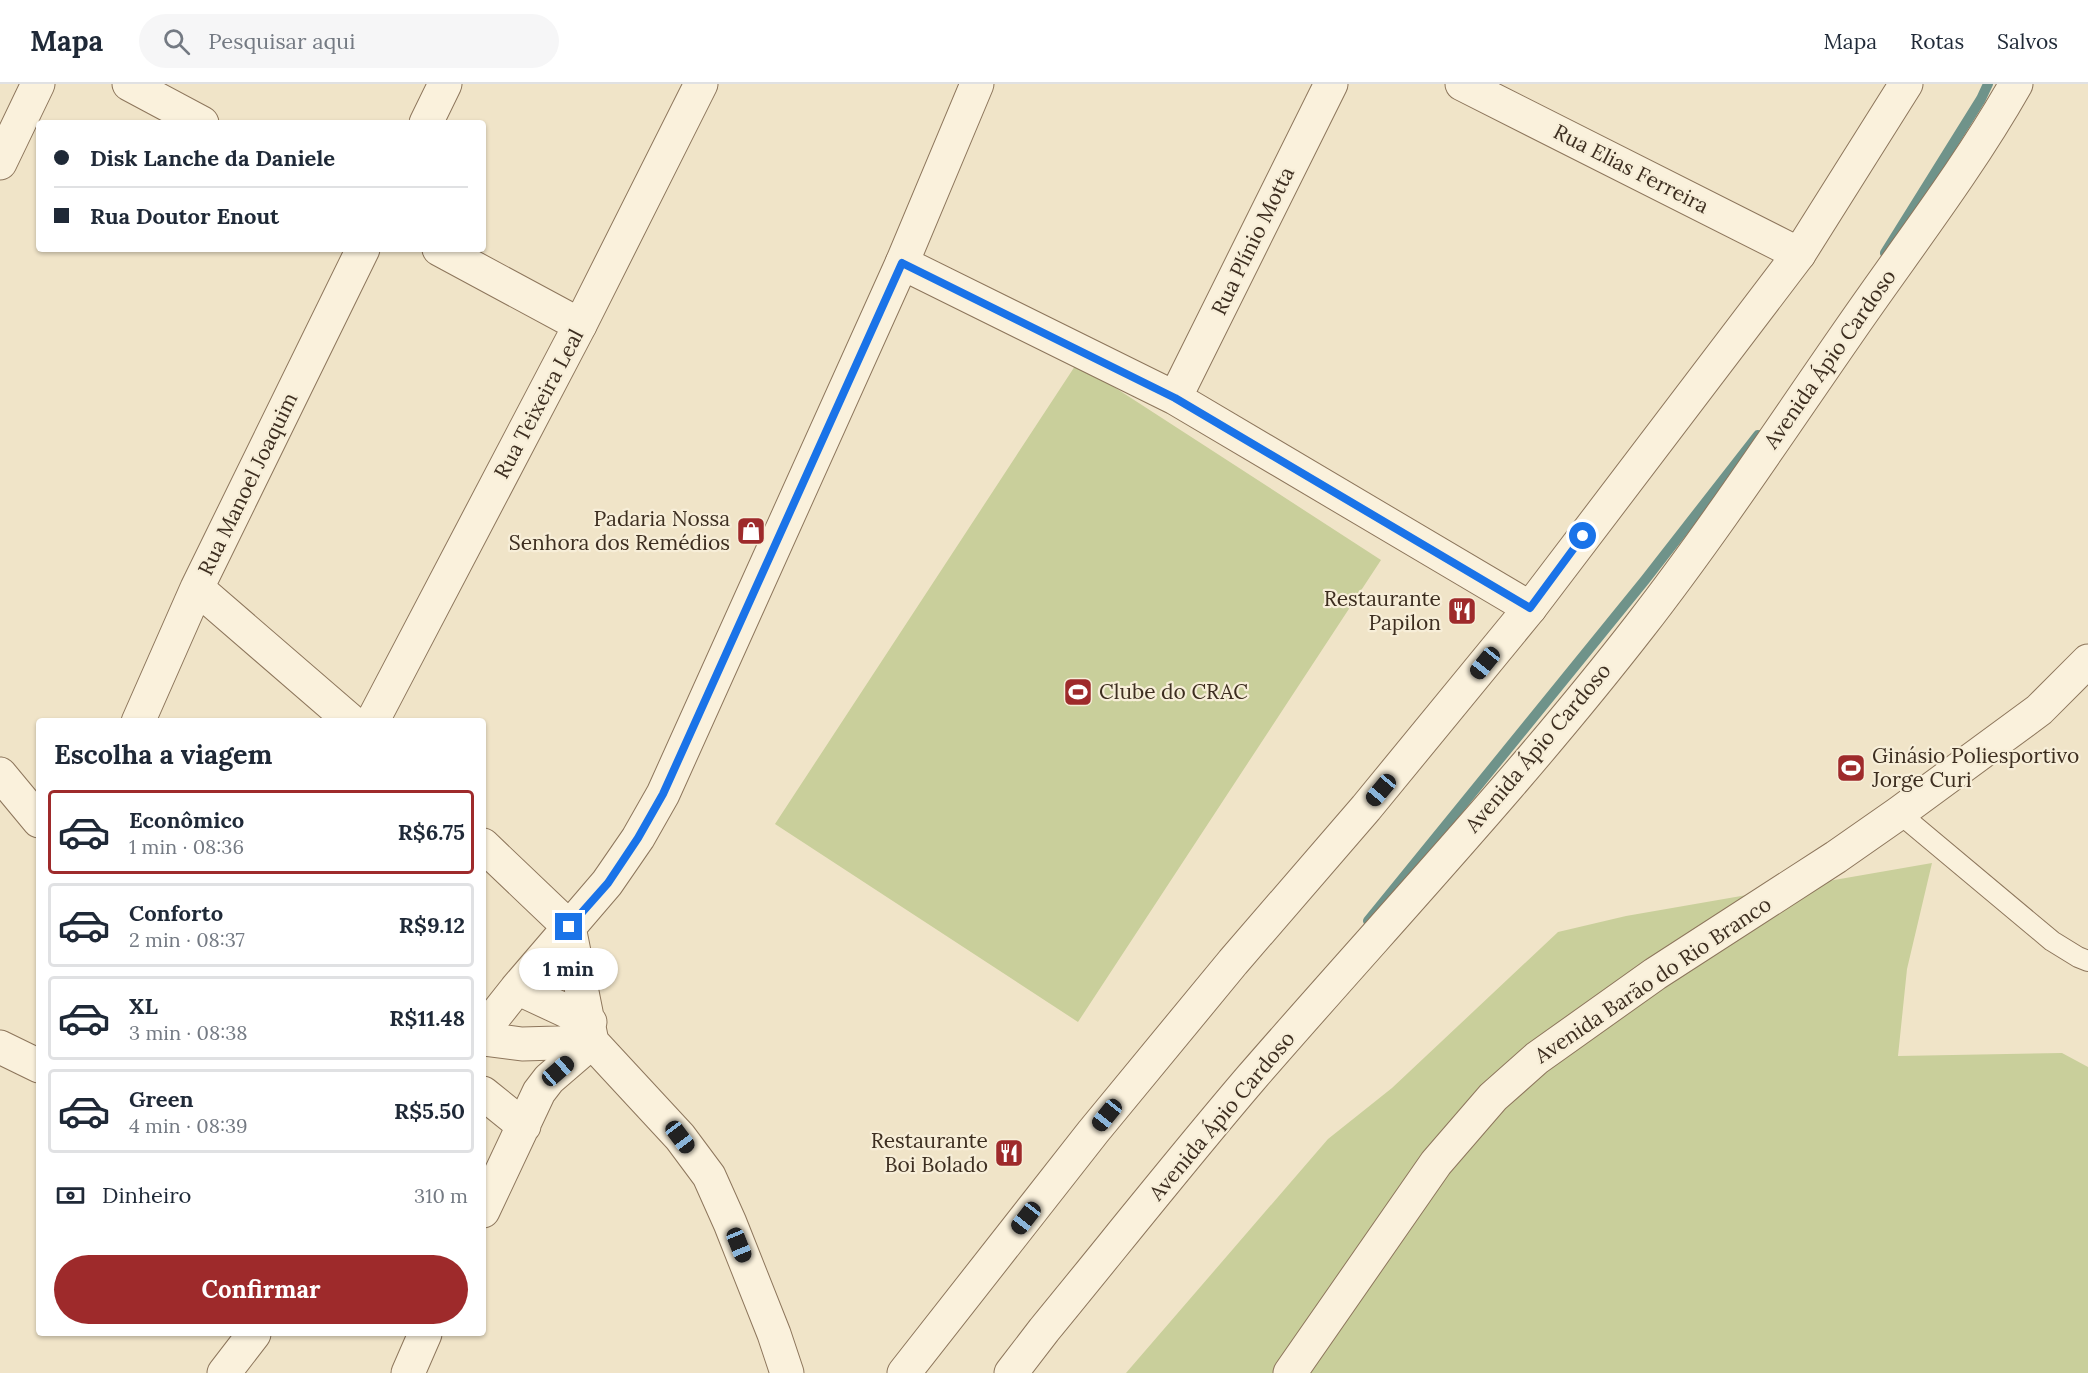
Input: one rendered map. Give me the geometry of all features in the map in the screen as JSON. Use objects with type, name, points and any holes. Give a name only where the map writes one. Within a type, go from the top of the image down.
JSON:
[{"type":"street","points":[[4,149],[38,84]]},
{"type":"street","points":[[129,84],[196,120]]},
{"type":"street","points":[[427,120],[445,84]]},
{"type":"street","name":"Rua Teixeira Leal","points":[[374,718],[580,326],[701,84]]},
{"type":"street","points":[[486,1027],[608,883],[638,838],[663,794],[902,263],[977,84]]},
{"type":"street","name":"Rua Plínio Motta","points":[[1175,398],[1331,84]]},
{"type":"street","name":"Rua Elias Ferreira","points":[[1462,84],[1799,255]]},
{"type":"street","points":[[904,1373],[1101,1123],[1233,962],[1366,808],[1530,608],[1799,255],[1906,84]]},
{"type":"street","name":"Avenida Ápio Cardoso","points":[[1011,1373],[1249,1080],[1545,744],[1641,624],[1917,237],[1992,126],[2016,84]]},
{"type":"street","name":"Rua Manoel Joaquim","points":[[140,718],[197,588],[362,252]]},
{"type":"street","points":[[444,252],[580,326]]},
{"type":"street","points":[[902,263],[1175,398],[1530,608]]},
{"type":"street","points":[[197,588],[347,718]]},
{"type":"street","name":"Avenida Barão do Rio Branco","points":[[1290,1373],[1436,1163],[1493,1097],[1537,1058],[1655,974],[1836,858],[1899,813],[2039,710],[2088,661]]},
{"type":"street","points":[[0,774],[36,817]]},
{"type":"street","points":[[486,848],[569,927],[591,1032]]},
{"type":"street","points":[[517,988],[591,1032],[680,1137],[709,1176],[770,1323],[787,1373]]},
{"type":"street","points":[[486,1039],[522,1044],[591,1032]]},
{"type":"street","points":[[486,1205],[539,1092],[591,1032]]},
{"type":"street","points":[[0,1047],[36,1065]]},
{"type":"street","points":[[486,1094],[524,1126]]},
{"type":"street","points":[[224,1373],[252,1336]]},
{"type":"street","points":[[408,1373],[424,1336]]},
{"type":"lane","points":[[1899,813],[2052,940],[2088,961]]},
{"type":"green space","name":"Clube do CRAC","points":[[1077,363],[1381,560],[1078,1022],[775,824]]},
{"type":"green space","points":[[1932,863],[1907,969],[1898,1056],[2062,1053],[2088,1067],[2088,1373],[1126,1373],[1328,1139],[1392,1088],[1558,932],[1626,916]]},
{"type":"waterway","points":[[1885,253],[1981,99],[1988,84]]},
{"type":"waterway","points":[[1368,921],[1645,580],[1758,435]]},
{"type":"place","name":"Padaria Nossa Senhora dos Remédios","points":[[751,531]]},
{"type":"place","name":"Restaurante Papilon","points":[[1462,611]]},
{"type":"place","name":"Clube do CRAC","points":[[1078,692]]},
{"type":"place","name":"Ginásio Poliesportivo Jorge Curi","points":[[1851,768]]},
{"type":"place","name":"Restaurante Boi Bolado","points":[[1009,1153]]},
{"type":"route","points":[[569,927],[608,883],[638,838],[663,794],[902,263],[1175,398],[1530,608],[1583,536]]}]
